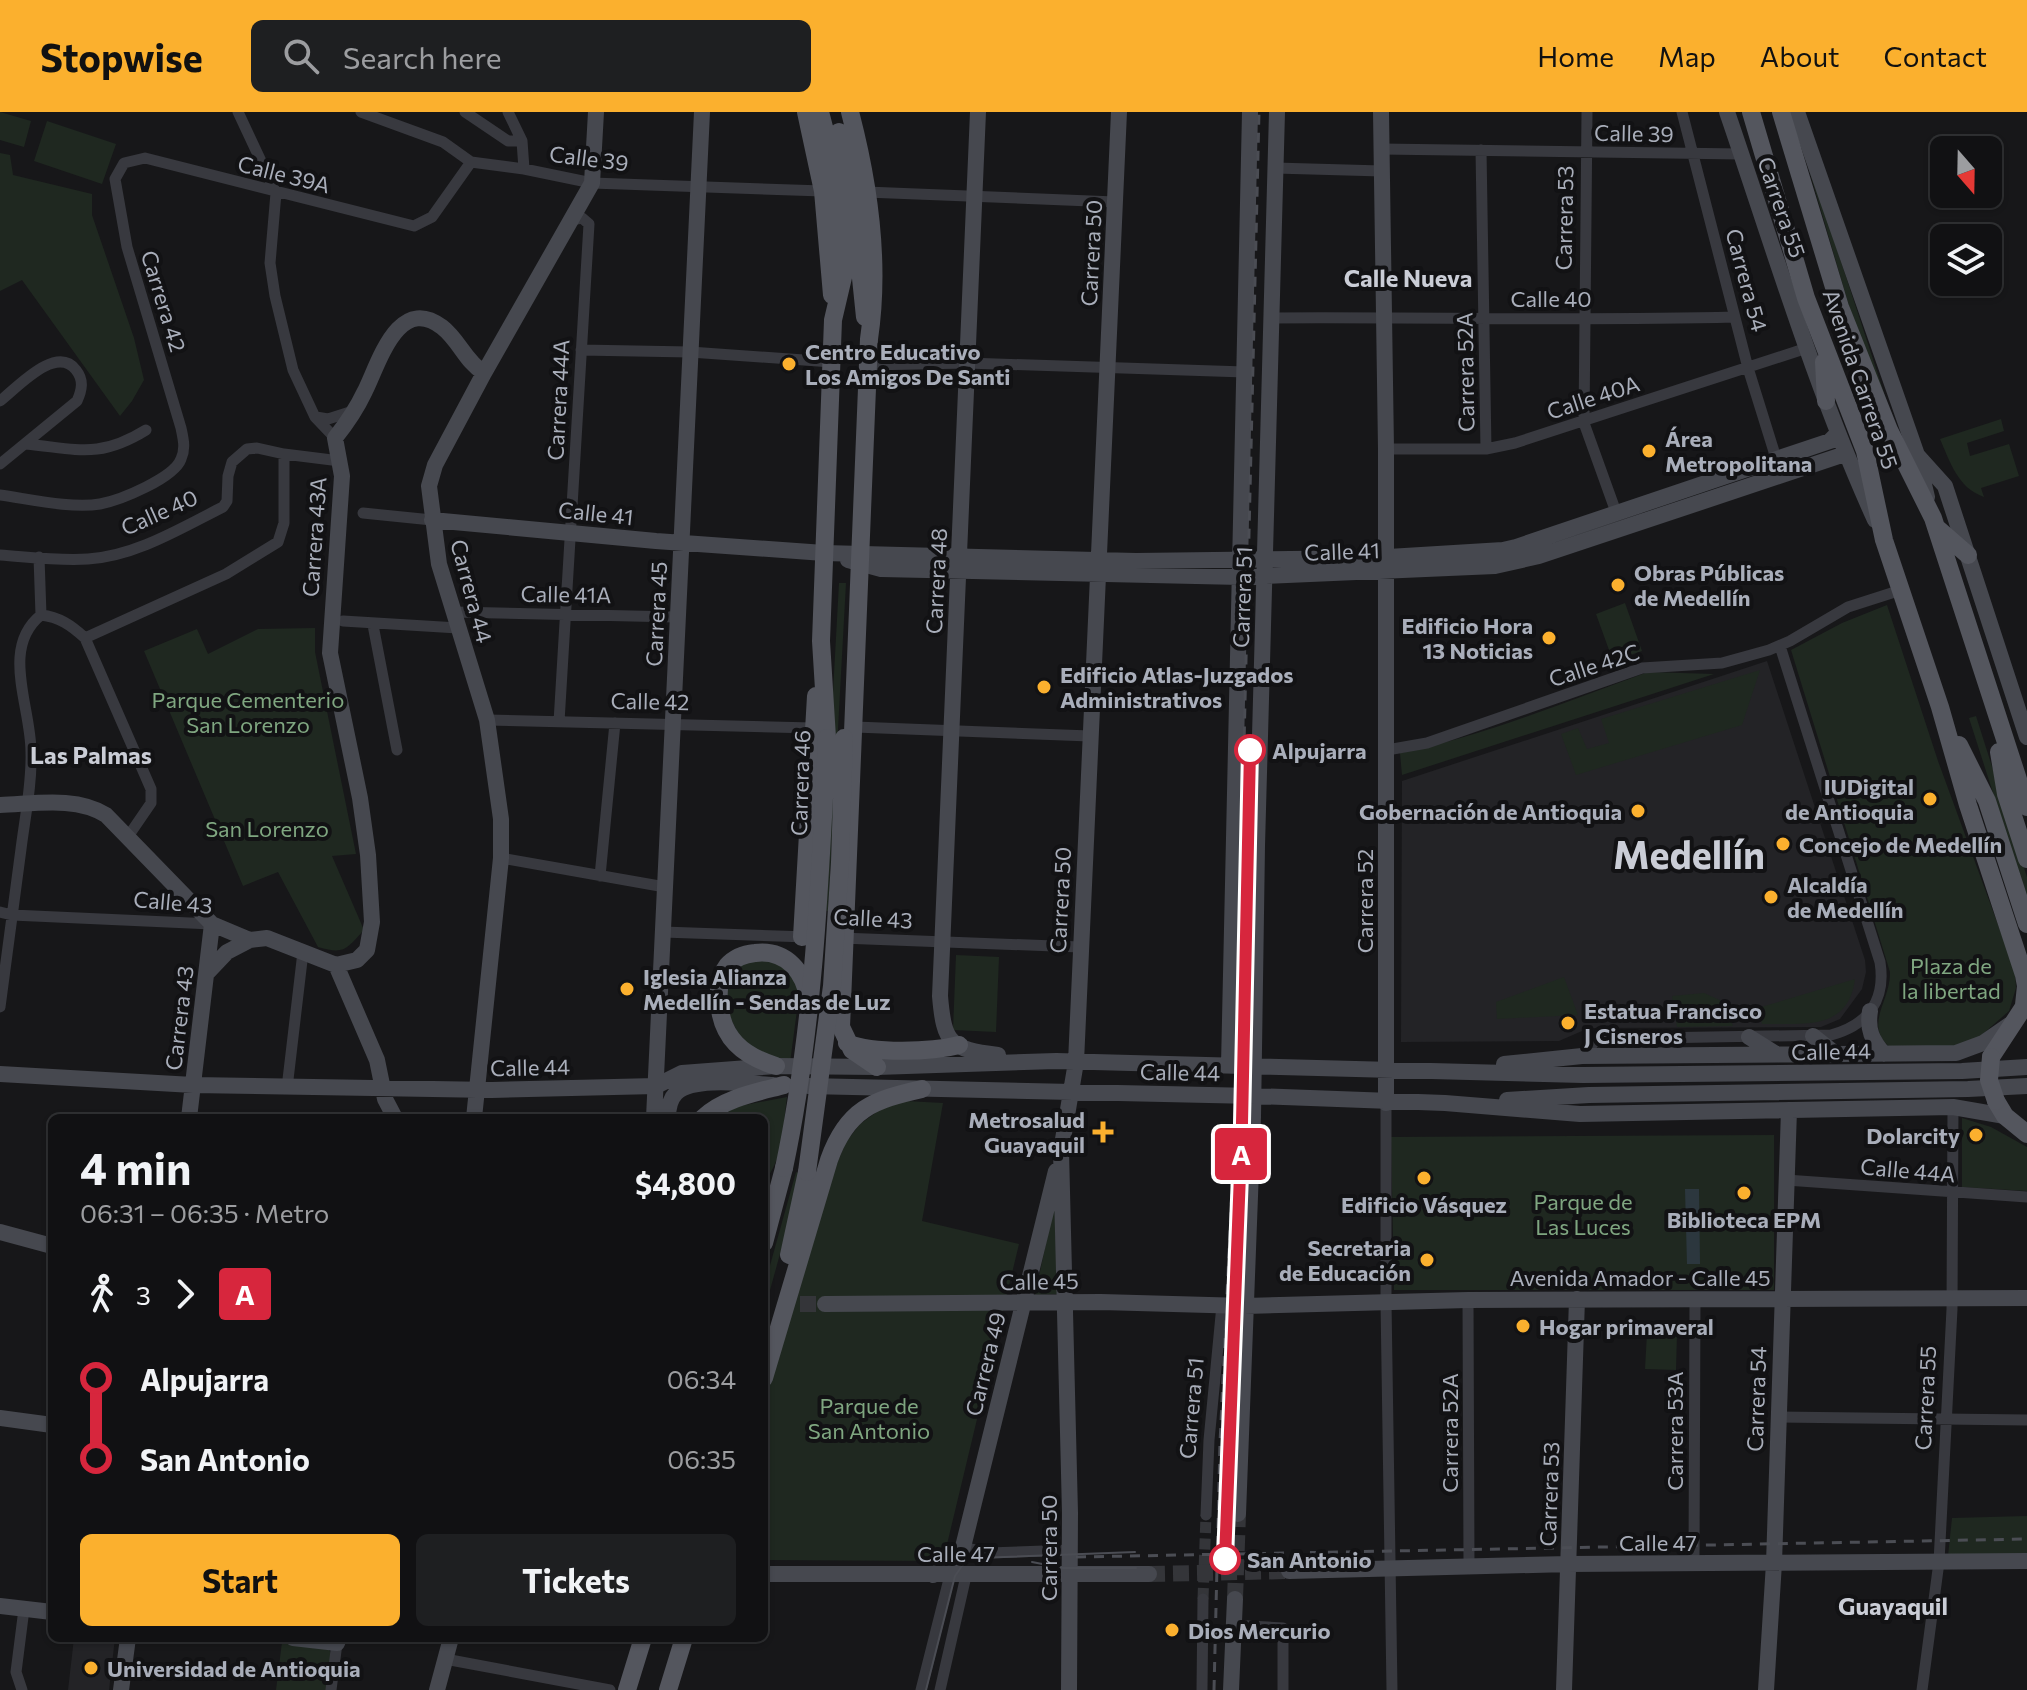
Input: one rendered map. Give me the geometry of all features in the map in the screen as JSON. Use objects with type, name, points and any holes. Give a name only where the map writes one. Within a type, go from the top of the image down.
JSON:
[{"type":"main road","name":"Carrera 46","points":[[806,112],[823,191],[831,265],[832,362],[821,641],[835,733],[846,938],[841,1027],[846,1042]]},
{"type":"main road","name":"Carrera 46","points":[[820,112],[849,223],[869,339]]},
{"type":"main road","name":"Carrera 46","points":[[833,112],[848,170],[849,223],[844,273],[833,320]]},
{"type":"main road","name":"Carrera 46","points":[[768,1229],[784,1171],[800,1085],[835,733],[856,640],[864,552],[869,339],[874,306],[866,192],[850,112]]},
{"type":"main road","name":"Avenida Carrera 55","points":[[1751,112],[1788,238],[1815,348],[1865,451],[1884,540],[2024,975],[2025,1003]]},
{"type":"main road","name":"Avenida Carrera 55","points":[[1781,112],[1840,307],[1877,401],[1934,523],[2027,807]]},
{"type":"main road","points":[[1815,348],[1826,401]]},
{"type":"main road","points":[[1934,523],[1968,555]]},
{"type":"main road","name":"Avenida Carrera 55","points":[[1990,694],[2006,794],[2027,859]]},
{"type":"main road","name":"Avenida Carrera 55","points":[[1940,707],[1987,801],[2027,924]]},
{"type":"main road","name":"Carrera 46","points":[[768,1331],[794,1239],[807,1172],[832,986],[840,862],[835,733]]},
{"type":"main road","points":[[802,937],[835,733]]},
{"type":"main road","points":[[776,1066],[756,1060],[734,1044],[722,1020],[720,977],[728,964],[737,958],[761,952],[785,959],[803,977],[809,1001]]},
{"type":"main road","points":[[2025,1003],[1991,1057],[1989,1080],[2000,1108],[2027,1134]]},
{"type":"main road","points":[[846,1042],[867,1049],[945,1049],[959,1045]]},
{"type":"main road","points":[[846,1042],[860,1057],[877,1067]]},
{"type":"main road","points":[[708,1114],[738,1099],[784,1085]]},
{"type":"main road","points":[[768,1368],[793,1304],[829,1160],[845,1127],[854,1116],[876,1101],[922,1089]]},
{"type":"main road","points":[[768,1187],[784,1171]]},
{"type":"main road","points":[[627,1690],[642,1642]]},
{"type":"main road","points":[[668,1690],[683,1642]]},
{"type":"street","points":[[238,112],[276,193],[270,252],[275,296],[293,370],[315,417],[335,438],[354,410],[388,340],[398,328],[410,321],[424,319],[441,325],[470,363],[484,373]]},
{"type":"street","name":"Calle 39","points":[[361,112],[443,142],[471,162],[592,183],[823,191]]},
{"type":"street","points":[[465,112],[493,134],[508,141],[522,141]]},
{"type":"street","points":[[508,112],[522,141],[524,169]]},
{"type":"street","name":"Carrera 44","points":[[474,1114],[501,858],[501,819],[487,720],[439,564],[429,486],[431,475],[484,373],[592,183],[596,112]]},
{"type":"street","name":"Carrera 45","points":[[654,1114],[702,112]]},
{"type":"street","name":"Carrera 48","points":[[959,1045],[949,1040],[943,1027],[940,996],[978,112]]},
{"type":"street","name":"Carrera 50","points":[[1069,1690],[1071,1550],[1061,1151],[1076,1062],[1119,112]]},
{"type":"street","name":"Carrera 51","points":[[1229,1065],[1250,112]]},
{"type":"street","name":"Carrera 51","points":[[1238,1514],[1249,1306],[1277,112]]},
{"type":"street","name":"Carrera 52","points":[[1381,112],[1387,564],[1386,1302],[1392,1690]]},
{"type":"street","name":"Carrera 53","points":[[1587,112],[1584,423],[1616,512]]},
{"type":"street","name":"Carrera 54","points":[[1682,112],[1734,317],[1776,458]]},
{"type":"street","name":"Carrera 55","points":[[1727,112],[1815,348]]},
{"type":"street","name":"Carrera 55","points":[[1797,112],[1917,455],[1934,523]]},
{"type":"street","name":"Calle 39","points":[[1381,149],[1741,154]]},
{"type":"street","name":"Carrera 52A","points":[[1481,150],[1486,449]]},
{"type":"street","name":"Calle 39A","points":[[145,158],[414,226],[432,217],[471,162]]},
{"type":"street","name":"Carrera 42","points":[[0,495],[100,504],[128,494],[174,470],[181,460],[184,445],[181,428],[127,247],[115,179],[124,163],[145,158]]},
{"type":"street","points":[[1275,168],[1382,171]]},
{"type":"street","points":[[866,192],[1115,202]]},
{"type":"street","name":"Carrera 44A","points":[[559,722],[589,224],[582,218],[571,220]]},
{"type":"street","name":"Calle 40","points":[[1272,318],[1384,316],[1584,321],[1734,317]]},
{"type":"street","name":"Calle 40A","points":[[1386,449],[1486,449],[1515,443],[1815,348]]},
{"type":"street","points":[[581,350],[690,352],[832,362]]},
{"type":"street","points":[[0,401],[49,362],[70,364],[78,371],[82,381],[82,391],[77,401],[0,464]]},
{"type":"street","points":[[868,365],[967,363],[1245,372]]},
{"type":"street","points":[[1826,401],[1846,456],[1884,540]]},
{"type":"street","points":[[315,417],[339,417],[354,410]]},
{"type":"street","points":[[26,444],[92,451],[118,446],[146,430]]},
{"type":"street","name":"Calle 41","points":[[1387,564],[1503,550],[1830,441],[1838,433]]},
{"type":"street","name":"Carrera 43A","points":[[335,438],[340,461],[341,510],[330,653],[363,818],[372,922],[367,950],[357,960],[336,965]]},
{"type":"street","name":"Calle 40","points":[[0,555],[88,559],[117,555],[163,537],[223,507],[227,501],[232,462],[247,449],[340,461]]},
{"type":"street","points":[[85,638],[226,574],[278,542],[284,523],[284,454]]},
{"type":"street","name":"Carrera 55","points":[[1917,455],[1945,486],[2027,737]]},
{"type":"street","name":"Calle 41","points":[[363,513],[681,543],[824,553],[864,552],[881,569],[959,563],[1098,568],[1387,564],[1495,566],[1521,561],[1846,456]]},
{"type":"street","points":[[1571,545],[1571,534],[1582,524]]},
{"type":"street","points":[[39,557],[41,615]]},
{"type":"street","name":"Calle 42C","points":[[1387,750],[1427,743],[1642,668],[1722,663],[1780,646],[1848,607],[1901,590]]},
{"type":"street","name":"Calle 41A","points":[[453,612],[677,617]]},
{"type":"street","points":[[0,1007],[6,913],[27,804],[31,749],[16,665],[23,632],[41,615],[66,622],[85,638],[151,789],[151,803],[127,838]]},
{"type":"street","points":[[343,621],[458,628]]},
{"type":"street","points":[[373,625],[397,750]]},
{"type":"street","points":[[1780,646],[1880,962],[1883,984],[1879,999],[1870,1011],[1869,1028],[1871,1037],[1884,1054]]},
{"type":"street","name":"Calle 42","points":[[487,720],[672,723],[835,733],[951,730],[1090,736]]},
{"type":"street","points":[[600,876],[615,723]]},
{"type":"street","points":[[0,805],[66,803],[93,807],[106,815],[212,924]]},
{"type":"street","points":[[501,858],[665,887]]},
{"type":"street","name":"Calle 43","points":[[6,913],[212,924],[250,940],[267,938],[336,965]]},
{"type":"street","name":"Carrera 43","points":[[189,1114],[212,924]]},
{"type":"street","name":"Calle 43","points":[[663,932],[1080,947]]},
{"type":"street","points":[[208,972],[227,952],[250,940]]},
{"type":"street","points":[[287,1088],[303,952]]},
{"type":"street","points":[[336,965],[377,1060],[385,1099],[393,1114]]},
{"type":"street","name":"Calle 44","points":[[1582,1056],[1597,1039],[1813,1036],[1841,1032],[1859,1022],[1870,1011]]},
{"type":"street","name":"Calle 44","points":[[1444,1071],[1582,1056],[1944,1054],[1966,1051],[2010,1024]]},
{"type":"street","points":[[1813,1036],[1837,1055]]},
{"type":"street","points":[[1749,1037],[1777,1055]]},
{"type":"street","name":"Calle 44","points":[[959,1045],[970,1052],[1056,1061],[1386,1071],[1624,1075],[1962,1071],[2027,1067]]},
{"type":"street","name":"Calle 44","points":[[0,1074],[193,1085],[477,1090],[656,1086],[682,1073],[776,1066],[877,1067],[1056,1061]]},
{"type":"street","name":"Calle 44","points":[[668,1114],[669,1105],[676,1093],[702,1084],[1254,1096],[1386,1103],[1589,1095],[2027,1086]]},
{"type":"street","name":"Calle 44","points":[[1445,1103],[1580,1114],[2000,1108]]},
{"type":"street","name":"Carrera 55","points":[[1922,1690],[1939,1562],[1950,1298],[1953,1107]]},
{"type":"street","name":"Carrera 54","points":[[1766,1690],[1774,1563],[1789,1110]]},
{"type":"street","name":"Carrera 49","points":[[963,1547],[1061,1151]]},
{"type":"street","name":"Calle 44A","points":[[1786,1180],[2027,1197]]},
{"type":"street","points":[[0,1232],[48,1245]]},
{"type":"street","name":"Avenida Amador - Calle 45","points":[[1249,1306],[1468,1300],[2027,1298]]},
{"type":"street","name":"Carrera 53","points":[[1564,1690],[1577,1299]]},
{"type":"street","name":"Carrera 53A","points":[[1694,1563],[1695,1299]]},
{"type":"street","name":"Carrera 52A","points":[[1468,1300],[1469,1567]]},
{"type":"street","name":"Calle 45","points":[[825,1304],[1249,1306]]},
{"type":"street","name":"Carrera 51","points":[[1206,1515],[1209,1440],[1222,1305]]},
{"type":"street","points":[[1778,1417],[2027,1420]]},
{"type":"street","points":[[0,1418],[48,1424]]},
{"type":"street","points":[[921,1690],[950,1575],[963,1547]]},
{"type":"street","name":"Calle 47","points":[[963,1547],[989,1553],[1071,1550]]},
{"type":"street","name":"Calle 47","points":[[1289,1571],[1569,1564],[2027,1561]]},
{"type":"street","name":"Calle 47","points":[[768,1574],[1149,1574]]},
{"type":"street","points":[[940,1690],[950,1575]]},
{"type":"street","points":[[1202,1690],[1203,1599]]},
{"type":"street","points":[[1231,1690],[1235,1599]]},
{"type":"street","points":[[0,1606],[48,1612]]},
{"type":"street","points":[[22,1690],[16,1672],[24,1609]]},
{"type":"street","points":[[1233,1625],[1283,1628],[1283,1690]]},
{"type":"street","points":[[121,1690],[127,1642]]},
{"type":"street","points":[[331,1690],[338,1642]]},
{"type":"street","points":[[437,1690],[450,1642]]},
{"type":"street","points":[[445,1659],[610,1690]]},
{"type":"shaded area","points":[[1767,661],[1865,960],[1862,989],[1840,1019],[1821,1027],[1589,1028],[1559,1041],[1401,1042],[1402,781]]},
{"type":"shaded area","points":[[1685,1189],[1699,1189],[1700,1264],[1687,1264]]},
{"type":"shaded area","name":"Universidad de Antioquia","points":[[74,1642],[115,1642],[109,1690],[68,1690]]},
{"type":"green space","points":[[0,112],[31,121],[24,147],[0,140]]},
{"type":"green space","points":[[1792,112],[1888,405],[1859,340]]},
{"type":"green space","points":[[47,121],[116,144],[102,184],[34,161]]},
{"type":"green space","points":[[0,153],[10,155],[13,175],[92,194],[92,215],[134,338],[144,380],[120,416],[22,280],[0,291]]},
{"type":"green space","points":[[2001,419],[2004,431],[1967,443],[1970,456],[2009,444],[2019,476],[1981,488],[1984,497],[1961,481],[1940,439]]},
{"type":"green space","points":[[839,583],[846,583],[828,911],[821,910]]},
{"type":"green space","points":[[1625,603],[1642,651],[1613,661],[1596,614]]},
{"type":"green space","name":"Plaza de la libertad","points":[[1887,605],[1938,761],[2015,971],[2016,988],[2009,1011],[1976,1040],[1961,1046],[1890,1047],[1882,1039],[1878,1021],[1890,972],[1791,650],[1842,623]]},
{"type":"green space","name":"Parque Cementerio San Lorenzo","points":[[315,628],[315,652],[356,854],[332,856],[364,930],[349,946],[340,950],[318,947],[278,872],[243,886],[144,651],[197,629],[208,654],[258,629]]},
{"type":"green space","points":[[1760,670],[1742,725],[1576,775],[1561,734],[1578,728],[1587,749],[1609,743],[1601,719]]},
{"type":"green space","points":[[1648,672],[1714,674],[1402,775],[1400,753],[1494,728]]},
{"type":"green space","points":[[1976,716],[2027,877],[2027,899],[1969,718]]},
{"type":"green space","points":[[956,955],[999,957],[996,1032],[953,1030]]},
{"type":"green space","points":[[768,957],[795,974],[799,995],[790,1063],[767,1059],[740,1037],[723,1003],[729,966]]},
{"type":"green space","points":[[1564,977],[1578,1015],[1497,1019],[1496,1002]]},
{"type":"green space","points":[[1855,979],[1851,996],[1833,1016],[1808,1023],[1762,1024],[1758,1008]]},
{"type":"green space","points":[[1704,993],[1724,1002],[1733,1026],[1677,1027],[1672,996]]},
{"type":"green space","points":[[787,1097],[779,1152],[768,1176],[768,1114],[719,1114],[729,1108]]},
{"type":"green space","name":"Parque de San Antonio","points":[[906,1101],[943,1103],[922,1221],[1019,1244],[943,1561],[768,1560],[768,1390],[828,1185],[846,1142],[860,1124],[881,1109]]},
{"type":"green space","points":[[1962,1118],[1991,1127],[2027,1147],[2027,1191],[1962,1187]]},
{"type":"green space","name":"Parque de Las Luces","points":[[1774,1135],[1774,1290],[1394,1290],[1391,1137]]},
{"type":"green space","points":[[796,1172],[802,1174],[768,1297],[768,1273]]},
{"type":"green space","points":[[1055,1201],[1058,1294],[1035,1295]]},
{"type":"green space","points":[[1647,1333],[1677,1334],[1676,1370],[1645,1369]]},
{"type":"green space","points":[[2027,1516],[2027,1556],[1948,1556],[1952,1518]]},
{"type":"green space","points":[[282,1642],[327,1647],[331,1653],[326,1690],[276,1690]]},
{"type":"tunnel","points":[[800,1304],[825,1304]]},
{"type":"tunnel","points":[[1235,1599],[1238,1514]]},
{"type":"tunnel","points":[[1203,1599],[1206,1515]]},
{"type":"tunnel","points":[[1149,1574],[1289,1571]]},
{"type":"tram line","points":[[926,1690],[955,1576],[964,1563],[976,1558],[1135,1552]]},
{"type":"tram line","points":[[1032,1562],[1063,1568],[1136,1568]]},
{"type":"railway","points":[[1214,1690],[1220,1443],[1235,1124],[1259,112]]},
{"type":"railway","points":[[1076,1557],[2027,1539]]},
{"type":"metro line","name":"A","points":[[1225,1559],[1242,1123],[1250,750]]},
{"type":"place","name":"Centro Educativo Los Amigos De Santi","points":[[789,364]]},
{"type":"place","name":"Área Metropolitana","points":[[1649,451]]},
{"type":"place","name":"Obras Públicas de Medellín","points":[[1618,585]]},
{"type":"place","name":"Edificio Hora 13 Noticias","points":[[1549,638]]},
{"type":"place","name":"Edificio Atlas-Juzgados Administrativos","points":[[1044,687]]},
{"type":"place","name":"Alpujarra","points":[[1250,750]]},
{"type":"place","name":"IUDigital de Antioquia","points":[[1930,799]]},
{"type":"place","name":"Gobernación de Antioquia","points":[[1638,811]]},
{"type":"place","name":"Concejo de Medellín","points":[[1783,844]]},
{"type":"place","name":"Alcaldía de Medellín","points":[[1771,897]]},
{"type":"place","name":"Iglesia Alianza Medellín - Sendas de Luz","points":[[627,989]]},
{"type":"place","name":"Estatua Francisco J Cisneros","points":[[1568,1023]]},
{"type":"place","name":"Metrosalud Guayaquil","points":[[1103,1132]]},
{"type":"place","name":"Dolarcity","points":[[1976,1135]]},
{"type":"place","name":"Edificio Vásquez","points":[[1424,1178]]},
{"type":"place","name":"Biblioteca EPM","points":[[1744,1193]]},
{"type":"place","name":"Secretaria de Educación","points":[[1427,1260]]},
{"type":"place","name":"Hogar primaveral","points":[[1523,1326]]},
{"type":"place","name":"San Antonio","points":[[1225,1559]]},
{"type":"place","name":"Dios Mercurio","points":[[1172,1630]]},
{"type":"place","name":"Universidad de Antioquia","points":[[91,1668]]},
{"type":"district","name":"Calle Nueva","points":[[1408,277]]},
{"type":"district","name":"Las Palmas","points":[[91,754]]},
{"type":"district","name":"Medellín","points":[[1689,853]]},
{"type":"district","name":"Guayaquil","points":[[1893,1605]]},
{"type":"park label","name":"San Lorenzo","points":[[267,828]]}]
